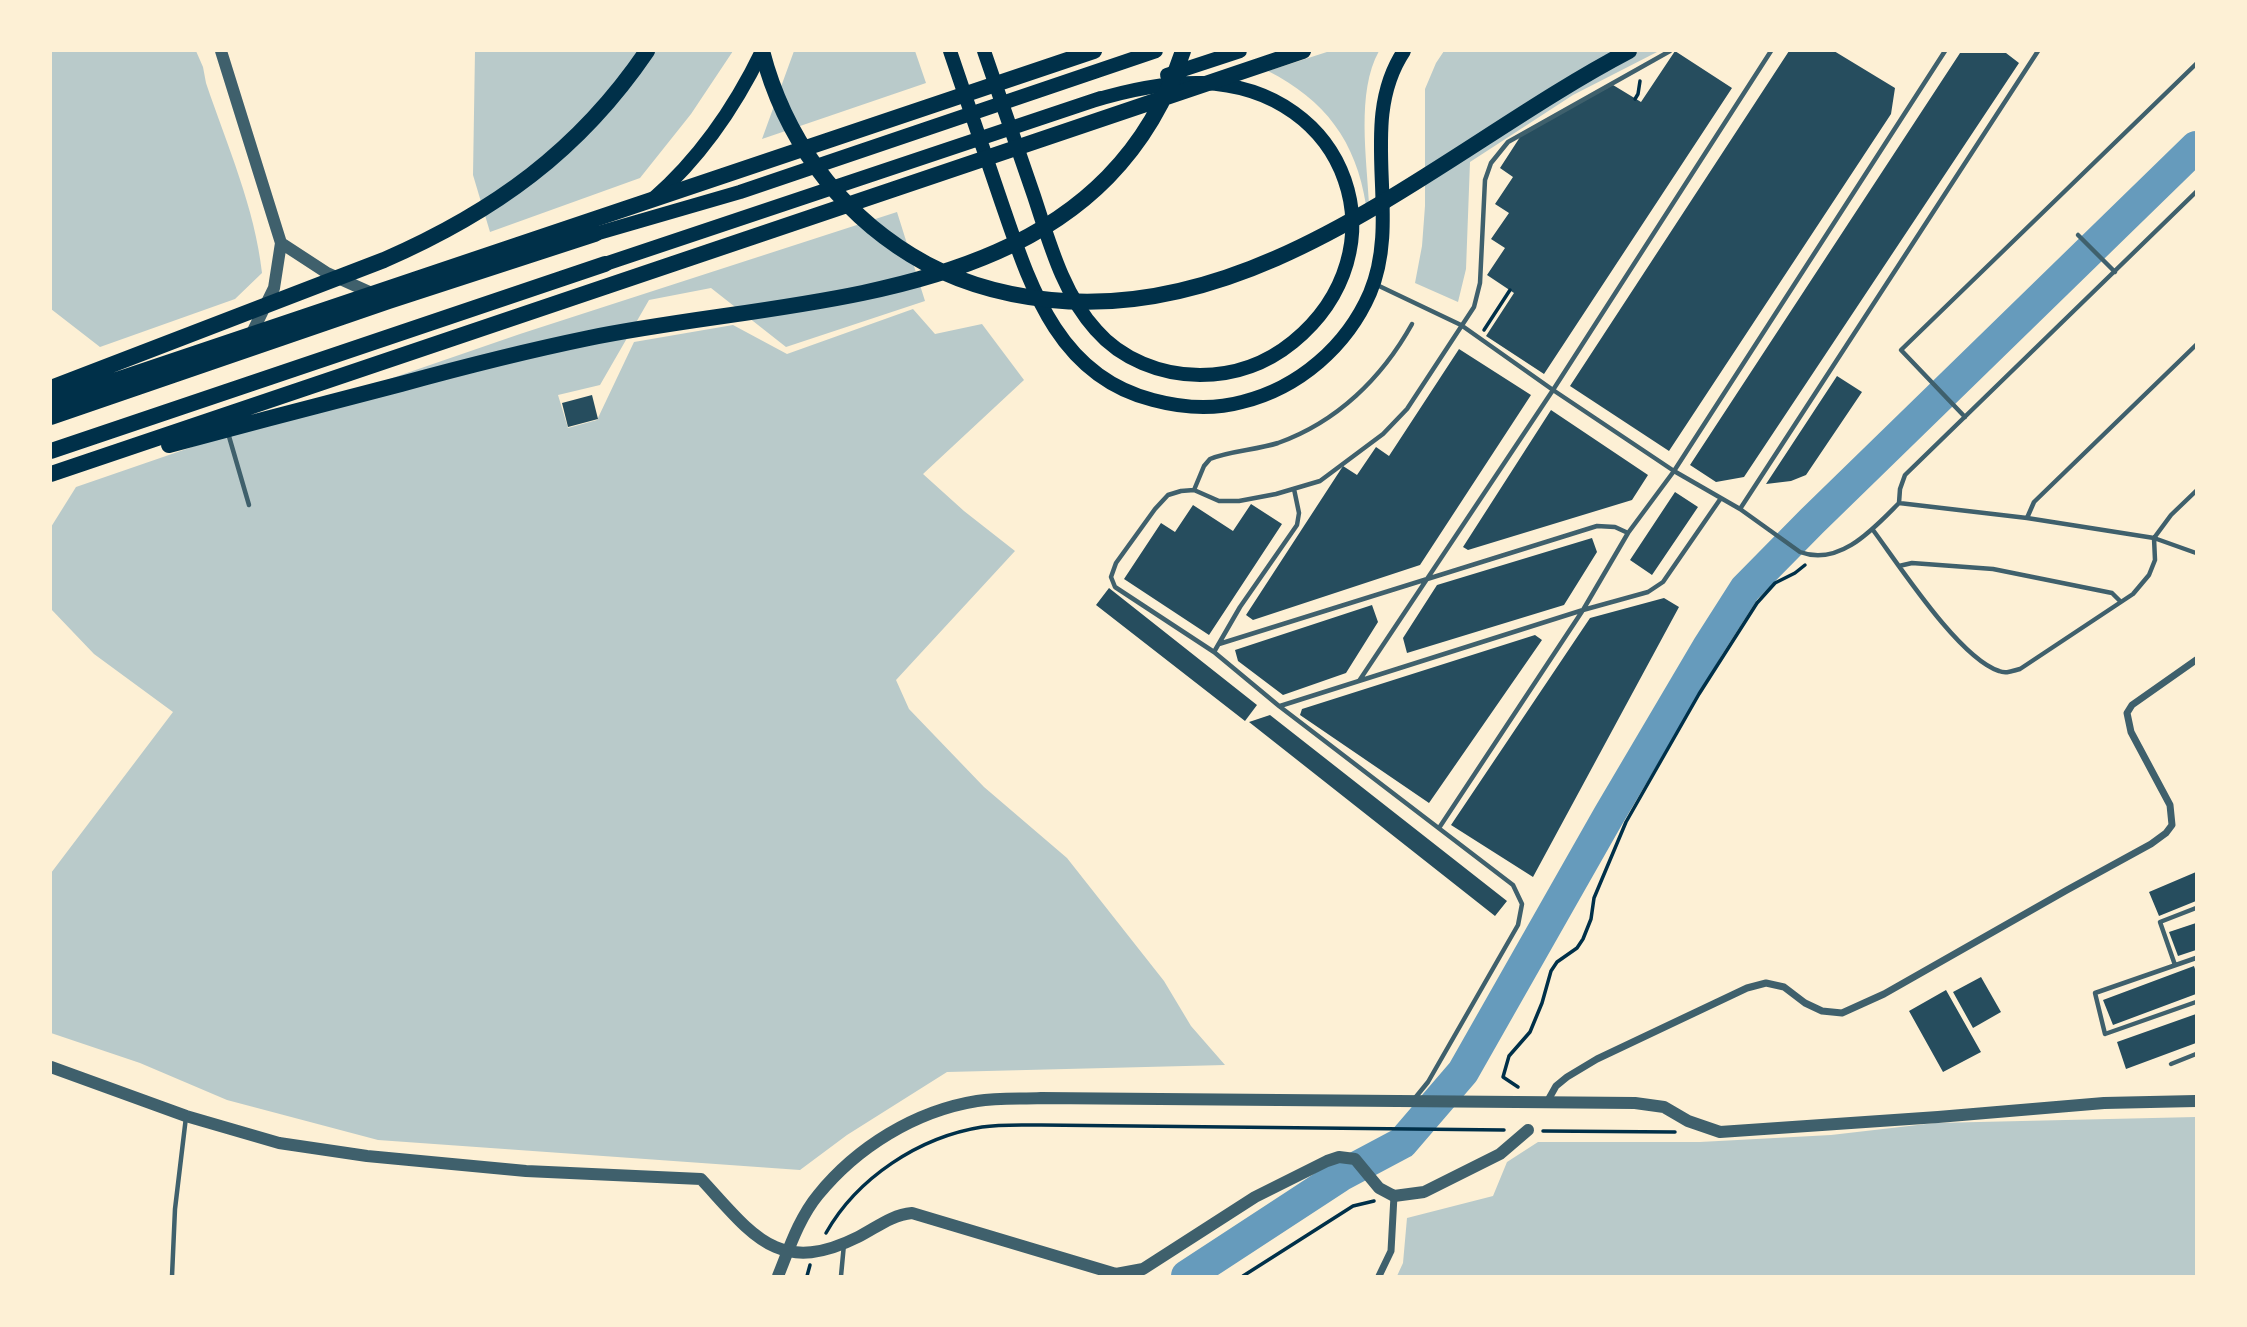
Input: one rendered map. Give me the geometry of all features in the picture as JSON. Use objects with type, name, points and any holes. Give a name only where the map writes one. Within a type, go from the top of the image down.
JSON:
[{"type":"highway","points":[[51,388],[384,260],[454,227],[496,202],[554,158],[605,106],[647,51]]},
{"type":"highway","points":[[761,51],[774,90],[802,147],[829,186],[870,226],[918,259],[973,284],[1034,298],[1090,302],[1171,293],[1240,272],[1300,246],[1378,205],[1533,106],[1629,51]]},
{"type":"highway","points":[[51,402],[1094,51]]},
{"type":"highway","points":[[51,475],[545,347],[636,329],[872,291],[939,275],[971,264],[1021,241],[1059,218],[1088,197],[1112,173],[1133,149],[1151,122],[1170,87],[1183,51]]},
{"type":"highway","points":[[51,475],[1303,51]]},
{"type":"highway","points":[[51,417],[244,349],[595,234]]},
{"type":"highway","points":[[51,451],[605,264]]},
{"type":"main road","points":[[595,234],[640,208],[681,172],[724,118],[761,51]]},
{"type":"main road","points":[[950,51],[1018,249],[1049,320],[1069,349],[1095,373],[1111,383],[1146,398],[1189,407],[1233,405],[1263,396],[1291,383],[1308,372],[1338,344],[1361,310],[1373,283],[1381,253],[1382,114],[1391,76],[1404,51]]},
{"type":"main road","points":[[984,51],[1062,274],[1085,317],[1104,338],[1126,355],[1156,368],[1192,375],[1210,375],[1259,363],[1302,335],[1324,309],[1340,280],[1346,264],[1351,231],[1347,187],[1331,149],[1319,134],[1305,120],[1270,98],[1227,86],[1203,83],[1150,86],[1092,100]]},
{"type":"main road","points":[[595,234],[753,188],[1156,51]]},
{"type":"main road","points":[[605,264],[1240,51]]},
{"type":"street","points":[[221,51],[281,243],[274,288],[244,349]]},
{"type":"street","points":[[281,243],[327,273],[389,301]]},
{"type":"street","points":[[1546,1103],[1556,1086],[1597,1059],[1747,988],[1766,983],[1784,987],[1822,1012],[1842,1013],[1884,994],[2055,896],[2151,845],[2172,825],[2172,814],[2170,805],[2131,732],[2127,713],[2132,705],[2196,660]]},
{"type":"street","points":[[51,1067],[186,1116],[279,1143],[367,1156],[526,1171],[701,1179],[753,1236],[770,1246],[801,1254],[844,1243],[899,1214],[912,1213],[1116,1273],[1143,1269],[1255,1197],[1326,1161],[1339,1157],[1355,1159],[1379,1188],[1394,1196],[1424,1192],[1500,1154],[1528,1130]]},
{"type":"street","points":[[778,1276],[794,1234],[817,1196],[851,1160],[911,1122],[946,1108],[977,1101],[1634,1103],[1664,1107],[1688,1121],[1720,1132],[2104,1103],[2196,1101]]},
{"type":"street","points":[[1379,1276],[1391,1251],[1394,1196]]},
{"type":"lane","points":[[1415,1101],[1518,925],[1522,904],[1513,886],[1279,706],[1214,652],[1115,587],[1111,577],[1116,564],[1168,495],[1194,490],[1219,501],[1239,501],[1294,489],[1320,481],[1382,434],[1407,409],[1474,307],[1478,297],[1485,180],[1491,163],[1508,142],[1670,51]]},
{"type":"lane","points":[[1359,681],[1553,390],[1771,51]]},
{"type":"lane","points":[[1439,828],[1583,610],[1628,533],[1674,471],[1945,51]]},
{"type":"lane","points":[[1740,509],[2038,51]]},
{"type":"lane","points":[[1965,417],[1901,350],[2196,64]]},
{"type":"lane","points":[[1373,283],[1461,325],[1674,471],[1740,509],[1800,552],[1812,556],[1841,551],[1872,530],[1899,503],[1905,475],[2196,192]]},
{"type":"lane","points":[[2078,234],[2115,272]]},
{"type":"lane","points":[[1194,490],[1204,466],[1210,459],[1280,442],[1322,422],[1341,409],[1389,362],[1412,324]]},
{"type":"lane","points":[[2027,518],[2034,502],[2196,345]]},
{"type":"lane","points":[[217,395],[249,505]]},
{"type":"lane","points":[[1214,652],[1240,607],[1297,525],[1299,513],[1294,489]]},
{"type":"lane","points":[[1872,530],[1945,626],[1980,661],[1999,671],[2010,673],[2133,594],[2149,575],[2155,561],[2154,538],[2171,515],[2196,491]]},
{"type":"lane","points":[[1279,706],[1648,592],[1663,582],[1721,498]]},
{"type":"lane","points":[[1899,503],[2027,518],[2154,538],[2196,553]]},
{"type":"lane","points":[[1219,644],[1597,526],[1615,527],[1628,533]]},
{"type":"lane","points":[[1899,565],[1912,563],[1993,569],[2112,593],[2121,602]]},
{"type":"lane","points":[[2175,965],[2160,922],[2196,908]]},
{"type":"lane","points":[[2196,958],[2095,993],[2105,1034],[2196,1002]]},
{"type":"lane","points":[[2171,1064],[2196,1054]]},
{"type":"lane","points":[[172,1276],[175,1209],[186,1116]]},
{"type":"lane","points":[[841,1276],[844,1243]]},
{"type":"path","points":[[1634,72],[1640,82],[1635,99]]},
{"type":"path","points":[[1479,338],[1510,290]]},
{"type":"path","points":[[1503,1077],[1509,1056],[1530,1032],[1551,971],[1557,962],[1577,948],[1583,939],[1591,919],[1594,898],[1626,822],[1699,694],[1757,603],[1774,583],[1795,573],[1807,564],[1812,556]]},
{"type":"path","points":[[807,1276],[815,1252],[836,1214],[869,1180],[923,1146],[981,1127],[1041,1125],[1686,1132]]},
{"type":"path","points":[[1243,1276],[1353,1206],[1394,1196]]},
{"type":"shaded area","points":[[51,51],[196,51],[239,177],[253,225],[262,273],[235,299],[100,347],[51,309]]},
{"type":"shaded area","points":[[475,51],[733,51],[691,114],[640,178],[490,232],[473,175]]},
{"type":"shaded area","points":[[794,51],[915,51],[926,83],[762,139]]},
{"type":"shaded area","points":[[1330,51],[1379,51],[1367,86],[1365,106],[1369,204],[1366,205],[1354,161],[1335,125],[1306,95],[1268,71]]},
{"type":"shaded area","points":[[1444,51],[1659,51],[1573,95],[1470,162],[1466,269],[1458,302],[1415,283],[1422,246],[1425,206],[1425,89]]},
{"type":"shaded area","points":[[897,212],[925,301],[786,347],[711,288],[649,300],[600,385],[558,395],[568,428],[597,420],[634,342],[733,325],[787,354],[913,309],[935,334],[982,324],[1024,380],[923,474],[1015,551],[896,680],[909,709],[984,787],[1067,858],[1164,981],[1191,1026],[1225,1065],[947,1072],[847,1135],[800,1170],[378,1140],[227,1100],[140,1063],[51,1033],[51,873],[173,712],[94,654],[51,609],[51,527],[76,487],[520,334]]},
{"type":"shaded area","points":[[2196,1117],[2196,1276],[1397,1276],[1403,1263],[1407,1218],[1493,1196],[1507,1162],[1538,1142],[1700,1142],[1831,1135],[1935,1123]]},
{"type":"building","points":[[1675,51],[1732,88],[1544,374],[1486,336],[1514,293],[1487,275],[1505,248],[1491,239],[1509,213],[1495,204],[1513,177],[1500,168],[1522,134],[1613,85],[1641,102]]},
{"type":"building","points":[[1789,51],[1834,51],[1895,88],[1891,114],[1669,451],[1570,386]]},
{"type":"building","points":[[1960,53],[2006,53],[2019,63],[1744,477],[1716,482],[1690,465]]},
{"type":"building","points":[[1459,349],[1531,395],[1420,565],[1253,620],[1246,615],[1343,466],[1357,475],[1376,447],[1389,456]]},
{"type":"building","points":[[1837,376],[1862,392],[1806,475],[1791,481],[1766,484]]},
{"type":"building","points":[[592,395],[598,419],[568,427],[562,403]]},
{"type":"building","points":[[1551,410],[1648,475],[1632,500],[1468,550],[1463,547]]},
{"type":"building","points":[[1675,492],[1698,507],[1652,575],[1630,560]]},
{"type":"building","points":[[1251,504],[1282,524],[1209,635],[1124,579],[1161,523],[1175,532],[1193,505],[1233,531]]},
{"type":"building","points":[[1592,538],[1597,552],[1564,605],[1407,653],[1403,638],[1437,585]]},
{"type":"building","points":[[1109,588],[1257,705],[1245,721],[1096,605]]},
{"type":"building","points":[[1664,598],[1679,607],[1533,877],[1451,825],[1590,618]]},
{"type":"building","points":[[1372,605],[1378,622],[1346,673],[1283,695],[1238,661],[1235,650]]},
{"type":"building","points":[[1535,635],[1542,640],[1429,803],[1300,715],[1302,709]]},
{"type":"building","points":[[1270,715],[1507,901],[1495,916],[1249,722]]},
{"type":"building","points":[[2196,872],[2196,901],[2159,916],[2149,892]]},
{"type":"building","points":[[2196,923],[2196,950],[2178,956],[2169,932]]},
{"type":"building","points":[[2194,966],[2196,994],[2113,1025],[2103,1000]]},
{"type":"building","points":[[1981,977],[2001,1012],[1973,1028],[1953,992]]},
{"type":"building","points":[[1946,990],[1981,1052],[1943,1072],[1909,1011]]},
{"type":"building","points":[[2196,1014],[2196,1043],[2126,1069],[2117,1042]]},
{"type":"waterway","points":[[1187,1276],[1340,1176],[1402,1143],[1463,1072],[1609,815],[1745,589],[2196,147]]}]
